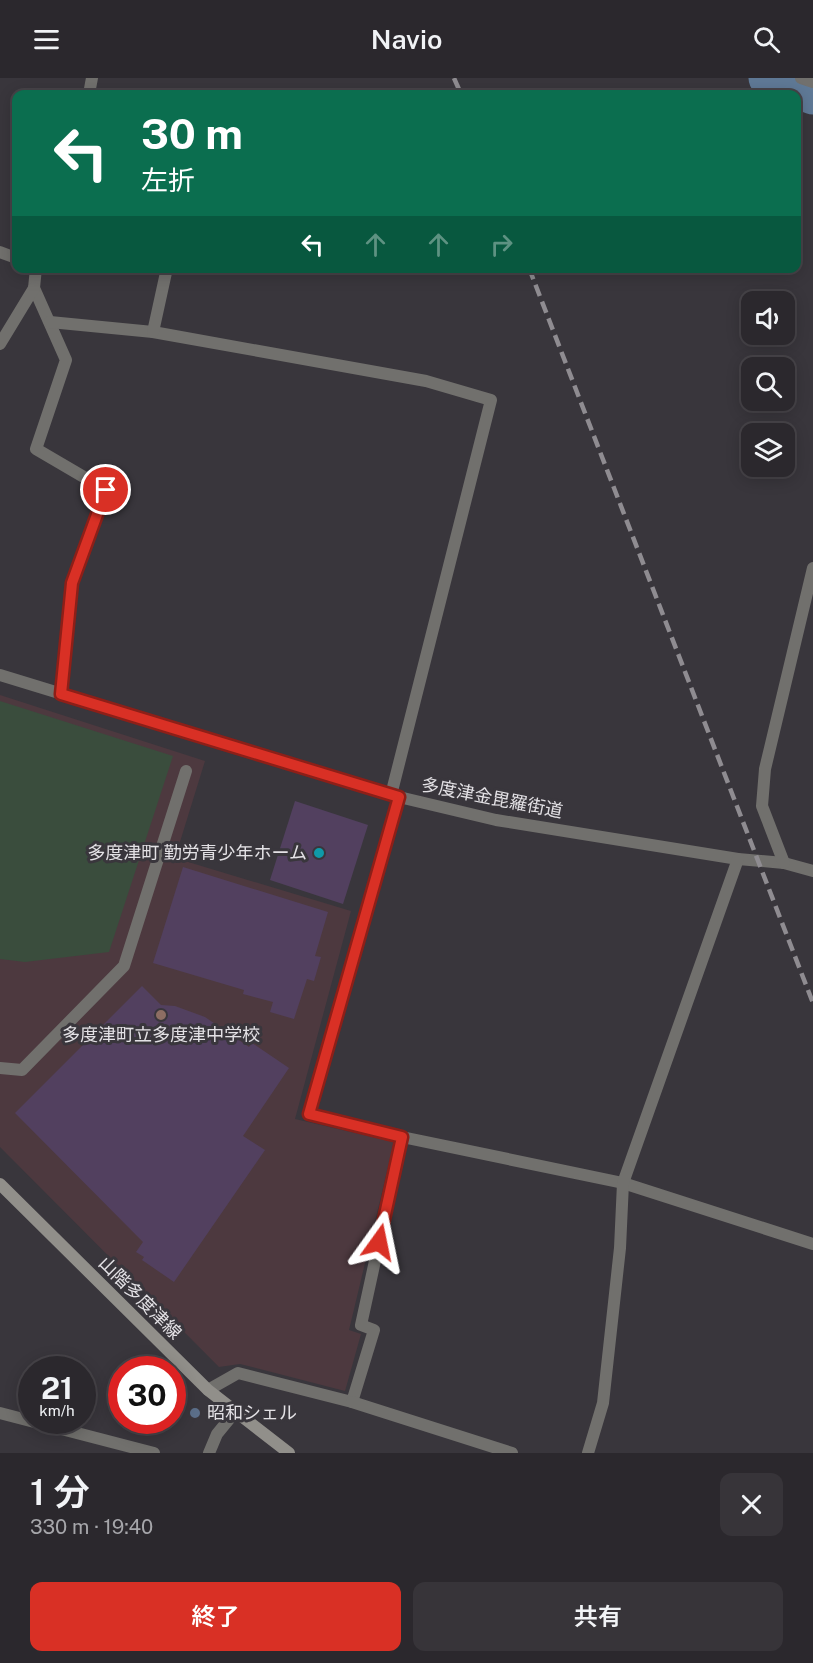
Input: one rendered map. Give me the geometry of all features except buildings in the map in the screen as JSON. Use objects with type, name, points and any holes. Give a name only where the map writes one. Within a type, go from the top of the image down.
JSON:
[{"type":"main road","name":"山階多度津線","points":[[0,1184],[208,1390],[289,1453]]},
{"type":"street","points":[[801,78],[813,82]]},
{"type":"street","points":[[0,344],[34,288],[36,273]]},
{"type":"street","points":[[153,332],[166,273]]},
{"type":"street","points":[[34,288],[66,360],[36,449],[106,490],[72,583],[61,694]]},
{"type":"street","points":[[50,322],[153,332],[426,381],[491,400],[395,796],[309,1114],[402,1137],[623,1183],[813,1244]]},
{"type":"street","points":[[784,863],[762,806],[765,769],[813,568]]},
{"type":"street","name":"多度津金毘羅街道","points":[[0,675],[395,796],[496,820],[738,858],[784,863],[813,871]]},
{"type":"street","points":[[0,1068],[22,1070],[123,966],[186,771]]},
{"type":"street","points":[[588,1453],[603,1403],[620,1248],[623,1183],[738,858]]},
{"type":"street","points":[[352,1402],[374,1330],[361,1325],[402,1137]]},
{"type":"street","points":[[208,1390],[238,1373],[352,1402],[512,1453]]},
{"type":"street","points":[[0,1413],[154,1453]]},
{"type":"street","points":[[209,1453],[217,1434],[235,1413]]},
{"type":"shaded area","name":"多度津町立多度津中学校","points":[[0,695],[205,761],[175,858],[351,911],[295,1119],[394,1142],[349,1330],[361,1334],[345,1391],[240,1364],[219,1367],[0,1147]]},
{"type":"green space","points":[[0,701],[173,756],[109,952],[25,962],[0,959]]},
{"type":"waterway","points":[[768,78],[800,90]]},
{"type":"waterway","points":[[801,90],[813,95]]},
{"type":"railway","points":[[454,78],[459,90]]},
{"type":"railway","points":[[531,273],[813,1003]]},
{"type":"place","name":"多度津町 勤労青少年ホーム","points":[[319,853]]},
{"type":"place","name":"多度津町立多度津中学校","points":[[161,1015]]},
{"type":"place","name":"昭和シェル","points":[[195,1413]]},
{"type":"route","points":[[106,490],[72,583],[61,694],[399,797],[309,1114],[402,1137],[379,1242]]}]
